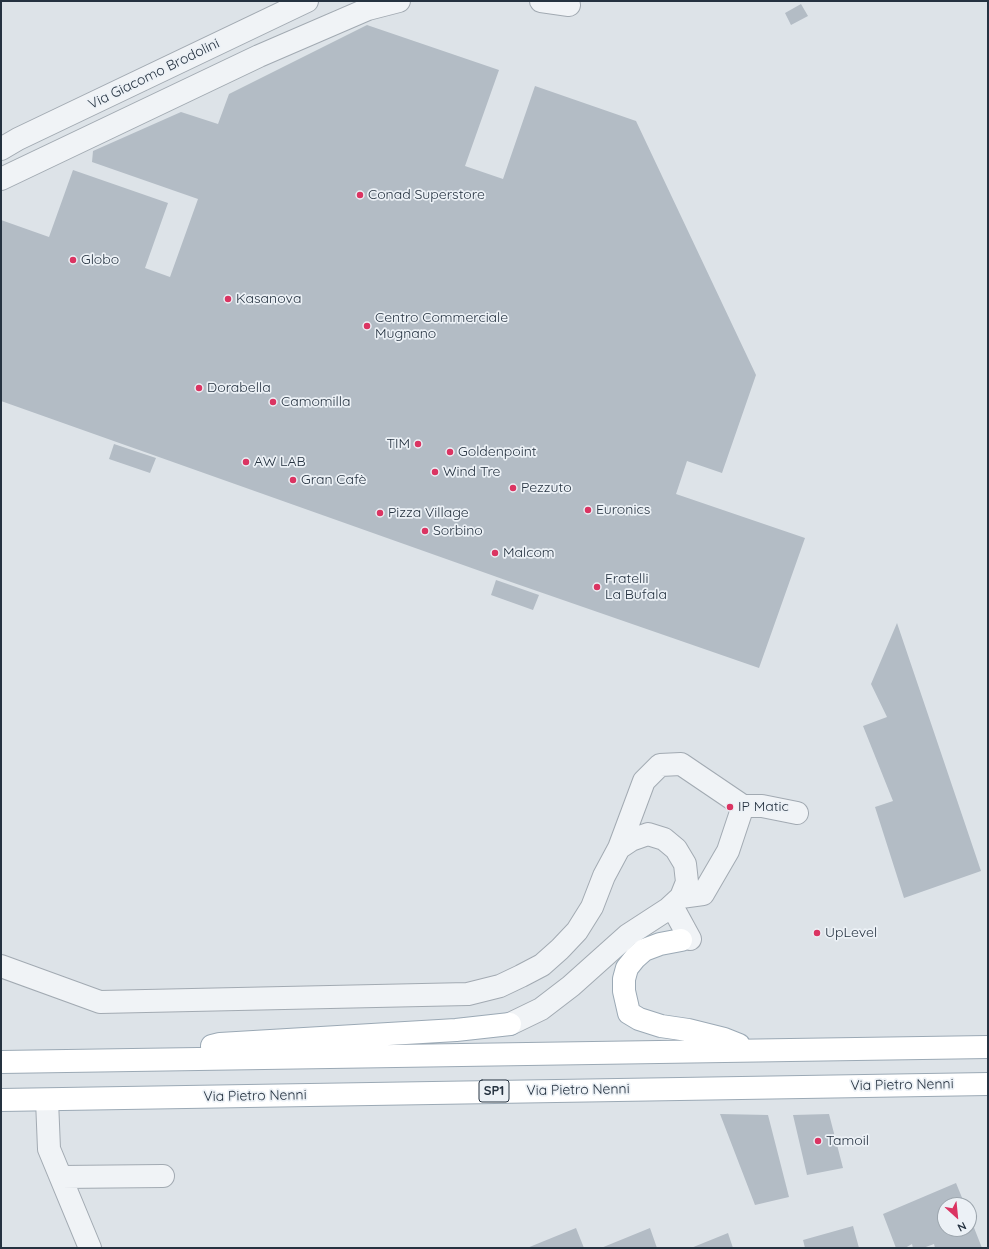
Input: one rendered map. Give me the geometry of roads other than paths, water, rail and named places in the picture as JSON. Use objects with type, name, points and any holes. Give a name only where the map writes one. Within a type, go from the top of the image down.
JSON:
[{"type":"main road","points":[[685,940],[660,944],[644,950],[634,958],[627,968],[624,979],[624,991],[629,1013],[639,1019],[661,1026],[688,1030],[724,1039],[752,1050]]},
{"type":"main road","points":[[146,1060],[220,1044],[456,1030],[510,1024]]},
{"type":"main road","points":[[1,1062],[988,1047]]},
{"type":"main road","name":"Via Pietro Nenni","points":[[1,1100],[988,1084]]},
{"type":"street","name":"Via Giacomo Brodolini","points":[[1,149],[18,139],[308,1]]},
{"type":"street","points":[[1,179],[259,56],[368,9],[399,1]]},
{"type":"street","points":[[541,1],[569,5]]},
{"type":"street","points":[[1,966],[100,1002],[468,994],[500,986],[542,965],[577,931],[592,907],[604,876],[619,848],[644,781],[660,765],[681,764],[743,806],[762,806],[797,813]]},
{"type":"street","points":[[510,1024],[541,1009],[571,986],[628,935],[677,902],[703,894],[728,850],[743,806]]},
{"type":"street","points":[[619,848],[631,840],[648,834],[664,839],[676,849],[685,864],[687,882],[677,902],[685,940]]},
{"type":"street","points":[[47,1100],[49,1149],[90,1248]]},
{"type":"street","points":[[61,1177],[163,1176]]},
{"type":"place","name":"Conad Superstore","points":[[360,195]]},
{"type":"place","name":"Globo","points":[[73,260]]},
{"type":"place","name":"Kasanova","points":[[228,299]]},
{"type":"place","name":"Centro Commerciale Mugnano","points":[[367,326]]},
{"type":"place","name":"Dorabella","points":[[199,388]]},
{"type":"place","name":"Camomilla","points":[[273,402]]},
{"type":"place","name":"TIM","points":[[418,444]]},
{"type":"place","name":"Goldenpoint","points":[[450,452]]},
{"type":"place","name":"AW LAB","points":[[246,462]]},
{"type":"place","name":"Wind Tre","points":[[435,472]]},
{"type":"place","name":"Gran Cafè","points":[[293,480]]},
{"type":"place","name":"Pezzuto","points":[[513,488]]},
{"type":"place","name":"Euronics","points":[[588,510]]},
{"type":"place","name":"Pizza Village","points":[[380,513]]},
{"type":"place","name":"Sorbino","points":[[425,531]]},
{"type":"place","name":"Malcom","points":[[495,553]]},
{"type":"place","name":"Fratelli La Bufala","points":[[597,587]]},
{"type":"place","name":"IP Matic","points":[[730,807]]},
{"type":"place","name":"UpLevel","points":[[817,933]]},
{"type":"place","name":"Tamoil","points":[[818,1141]]}]
